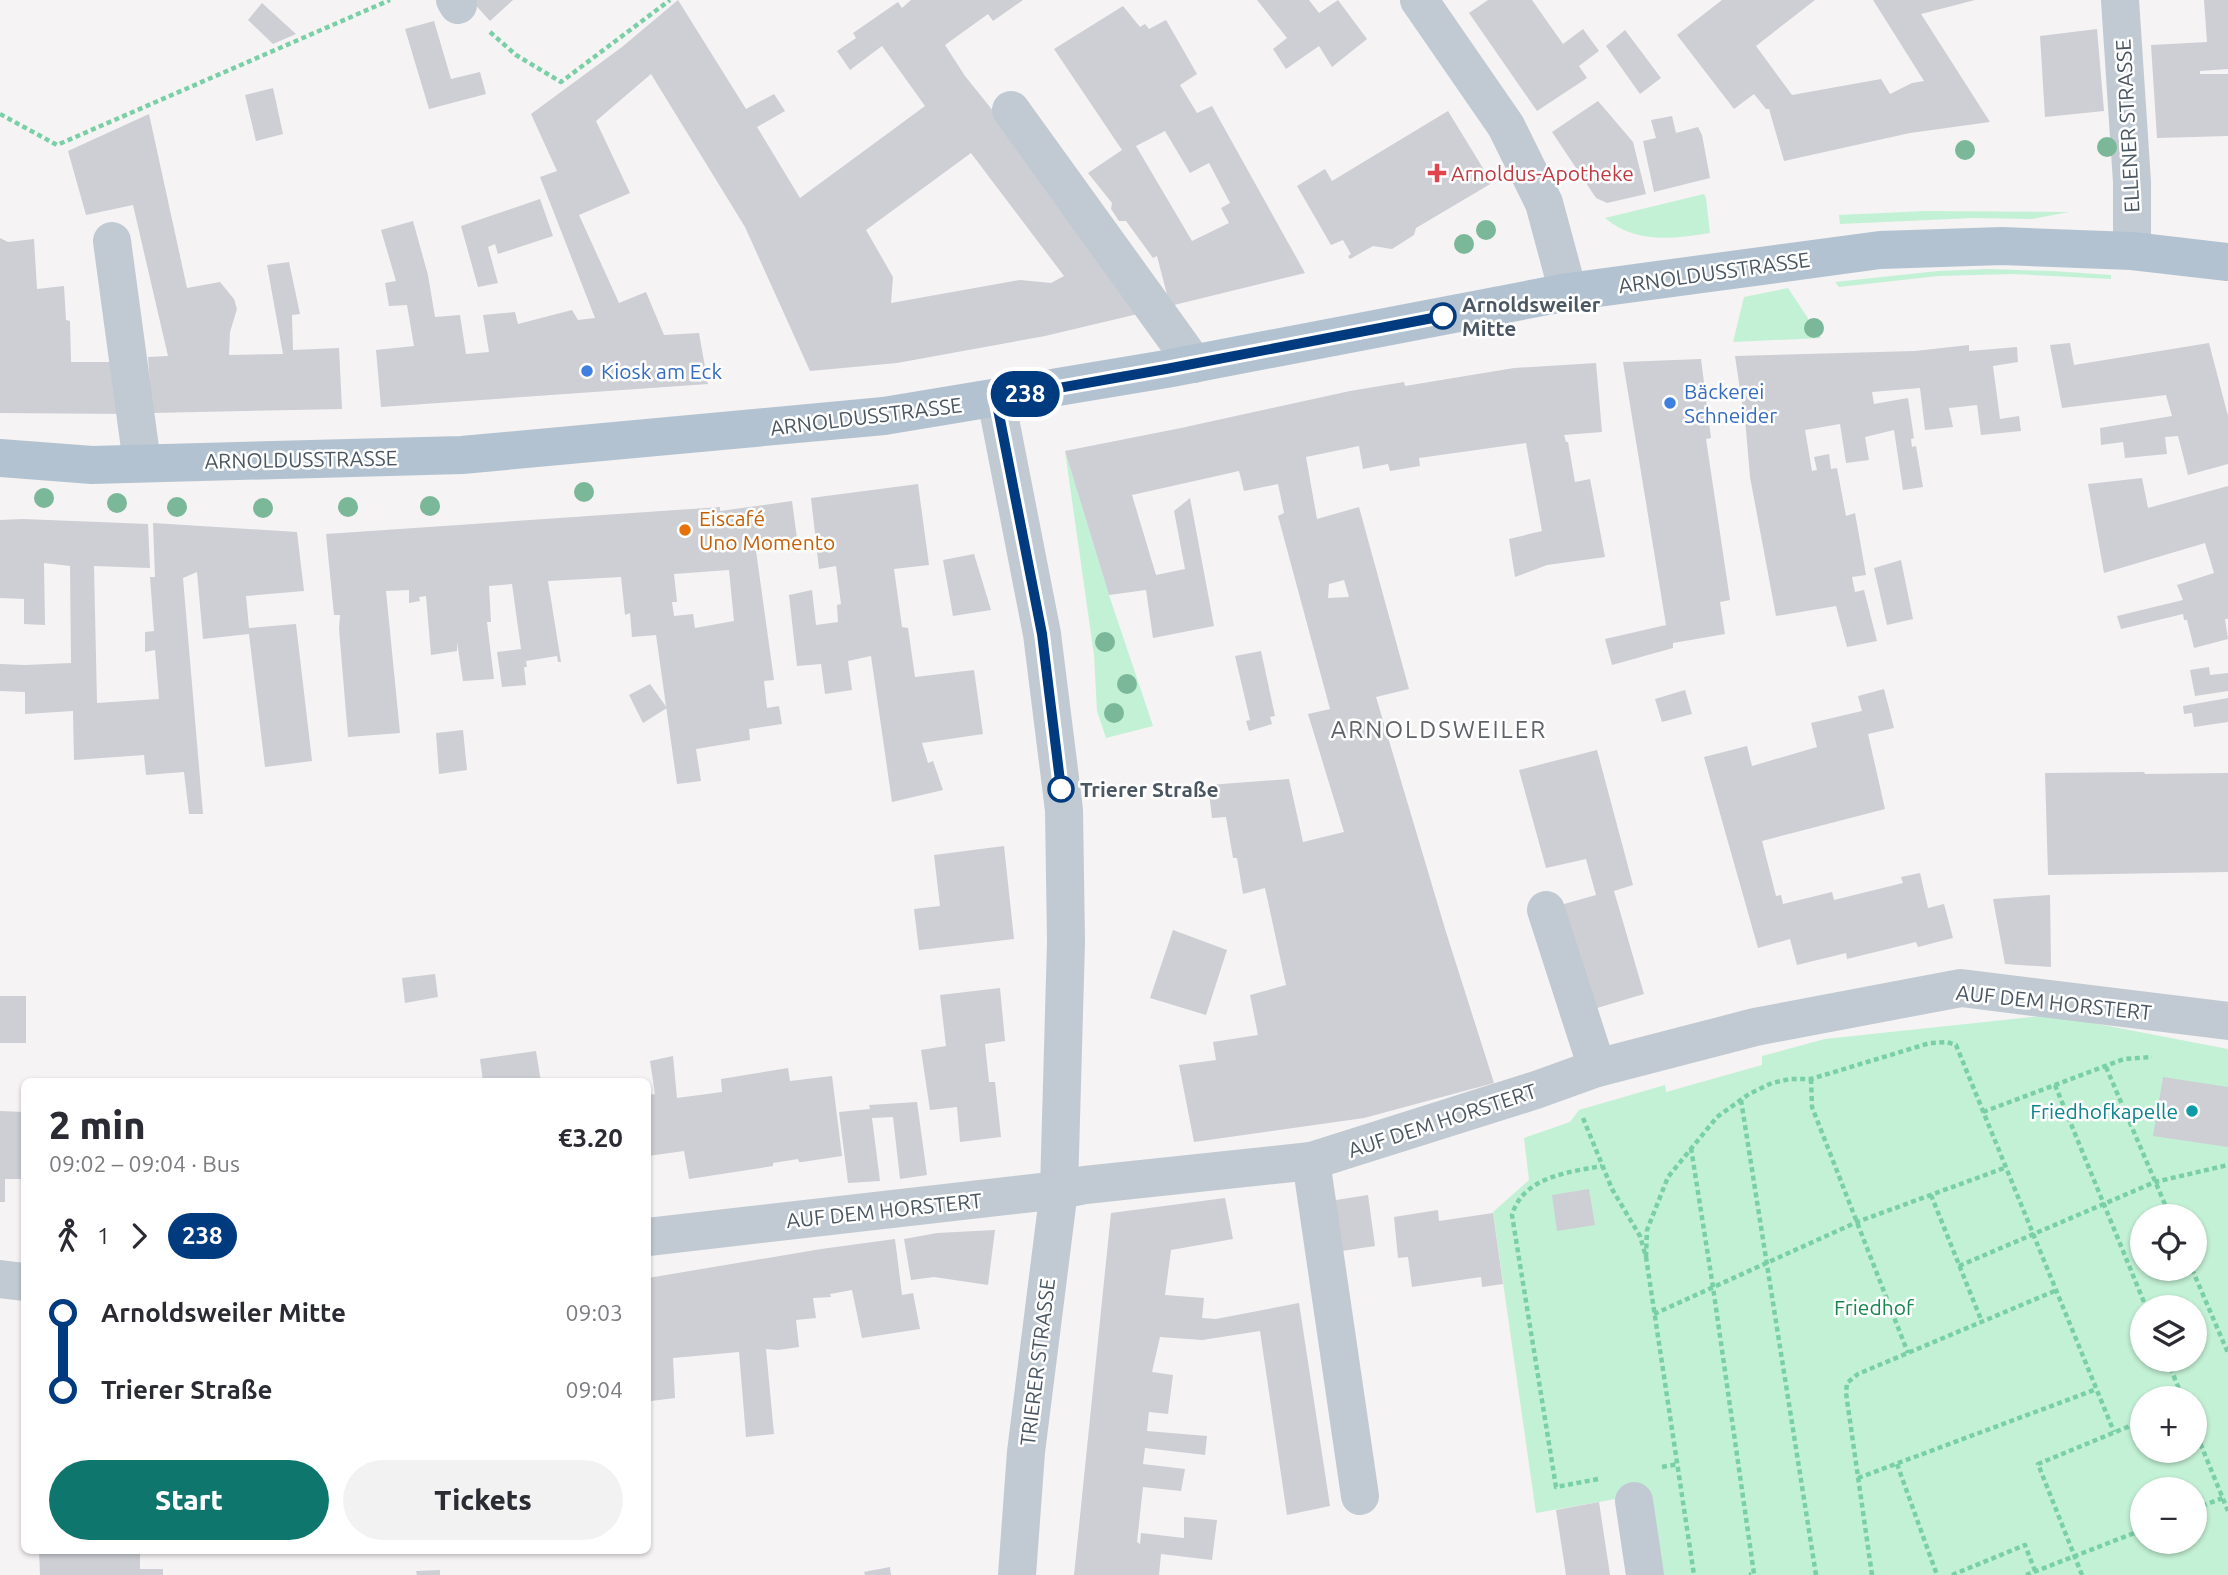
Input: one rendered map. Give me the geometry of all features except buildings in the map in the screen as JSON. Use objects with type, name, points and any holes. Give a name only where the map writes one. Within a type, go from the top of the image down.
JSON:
[{"type":"main road","name":"ARNOLDUSSTRASSE","points":[[0,458],[92,465],[462,455],[884,416],[1194,364],[1568,292],[1880,250],[2002,246],[2132,251],[2226,268]]},
{"type":"street","points":[[1419,0],[1506,126],[1544,203],[1568,292]]},
{"type":"street","name":"ELLENER STRASSE","points":[[2120,0],[2132,183],[2132,251]]},
{"type":"street","points":[[1011,110],[1194,364]]},
{"type":"street","points":[[112,241],[142,463]]},
{"type":"street","name":"TRIERER STRASSE","points":[[996,399],[1042,634],[1064,810],[1066,942],[1059,1190],[1026,1452],[1017,1575]]},
{"type":"street","points":[[1546,910],[1597,1068]]},
{"type":"street","name":"AUF DEM HORSTERT","points":[[651,1237],[1311,1161],[1546,1087],[1597,1068],[1755,1027],[1961,988],[2228,1021]]},
{"type":"street","points":[[1311,1161],[1360,1496]]},
{"type":"street","points":[[0,1279],[21,1282]]},
{"type":"street","points":[[1632,1483],[1645,1575]]},
{"type":"path","points":[[0,114],[57,145],[390,0]]},
{"type":"path","points":[[457,2],[516,55],[561,82],[670,0]]},
{"type":"path","points":[[1646,1257],[1647,1230],[1668,1177],[1717,1117],[1772,1083],[1790,1079],[1811,1079],[1930,1043],[1948,1042],[1956,1045],[2115,1432]]},
{"type":"path","points":[[1983,1112],[2124,1059],[2161,1056]]},
{"type":"path","points":[[2106,1067],[2165,1204]]},
{"type":"path","points":[[1811,1079],[1812,1107],[1908,1353]]},
{"type":"path","points":[[2055,1085],[2141,1295]]},
{"type":"path","points":[[1741,1100],[1816,1575]]},
{"type":"path","points":[[1580,1110],[1612,1189],[1640,1236],[1646,1257],[1694,1575]]},
{"type":"path","points":[[1691,1148],[1754,1574],[1749,1575]]},
{"type":"path","points":[[1959,1266],[2155,1182],[2228,1165]]},
{"type":"path","points":[[1602,1166],[1569,1171],[1535,1184],[1516,1203],[1512,1215],[1556,1488],[1632,1483],[1678,1464]]},
{"type":"path","points":[[1654,1314],[1857,1222],[2007,1167]]},
{"type":"path","points":[[1931,1195],[1982,1322]]},
{"type":"path","points":[[2197,1281],[2228,1353]]},
{"type":"path","points":[[1872,1575],[1846,1393],[1847,1383],[1858,1374],[2057,1290]]},
{"type":"path","points":[[1858,1478],[2097,1389]]},
{"type":"path","points":[[2082,1575],[2038,1464],[2130,1426]]},
{"type":"path","points":[[2207,1459],[2228,1511]]},
{"type":"path","points":[[1897,1464],[1937,1575]]},
{"type":"path","points":[[2207,1504],[2223,1498]]},
{"type":"path","points":[[2026,1575],[2130,1535]]},
{"type":"path","points":[[1952,1575],[2025,1545],[2035,1571]]},
{"type":"green space","points":[[1704,194],[1710,233],[1655,238],[1629,232],[1605,218]]},
{"type":"green space","points":[[1926,211],[2069,212],[2032,219],[1973,218],[1840,224],[1839,215]]},
{"type":"green space","points":[[1988,269],[2111,275],[2111,279],[2012,274],[1938,276],[1839,287],[1835,282],[1938,271]]},
{"type":"green space","points":[[1788,288],[1821,338],[1733,342],[1744,297]]},
{"type":"green space","points":[[1065,451],[1153,726],[1106,738],[1097,711],[1094,655]]},
{"type":"green space","name":"Friedhof","points":[[2051,1015],[2228,1049],[2228,1575],[1657,1575],[1644,1494],[1536,1513],[1493,1212],[1529,1180],[1524,1138],[1570,1122],[1579,1110],[1665,1085],[1666,1092],[1762,1065],[1762,1056],[1825,1039]]},
{"type":"bus line","name":"238","points":[[1061,789],[1042,634],[996,399],[1443,316]]},
{"type":"place","name":"Arnoldus-Apotheke","points":[[1437,173]]},
{"type":"place","name":"Arnoldsweiler Mitte","points":[[1443,316]]},
{"type":"place","name":"Kiosk am Eck","points":[[587,371]]},
{"type":"place","name":"Bäckerei Schneider","points":[[1670,403]]},
{"type":"place","name":"Eiscafé Uno Momento","points":[[685,530]]},
{"type":"place","name":"Trierer Straße","points":[[1061,789]]},
{"type":"place","name":"Friedhofkapelle","points":[[2192,1111]]},
{"type":"district","name":"ARNOLDSWEILER","points":[[1439,729]]}]
